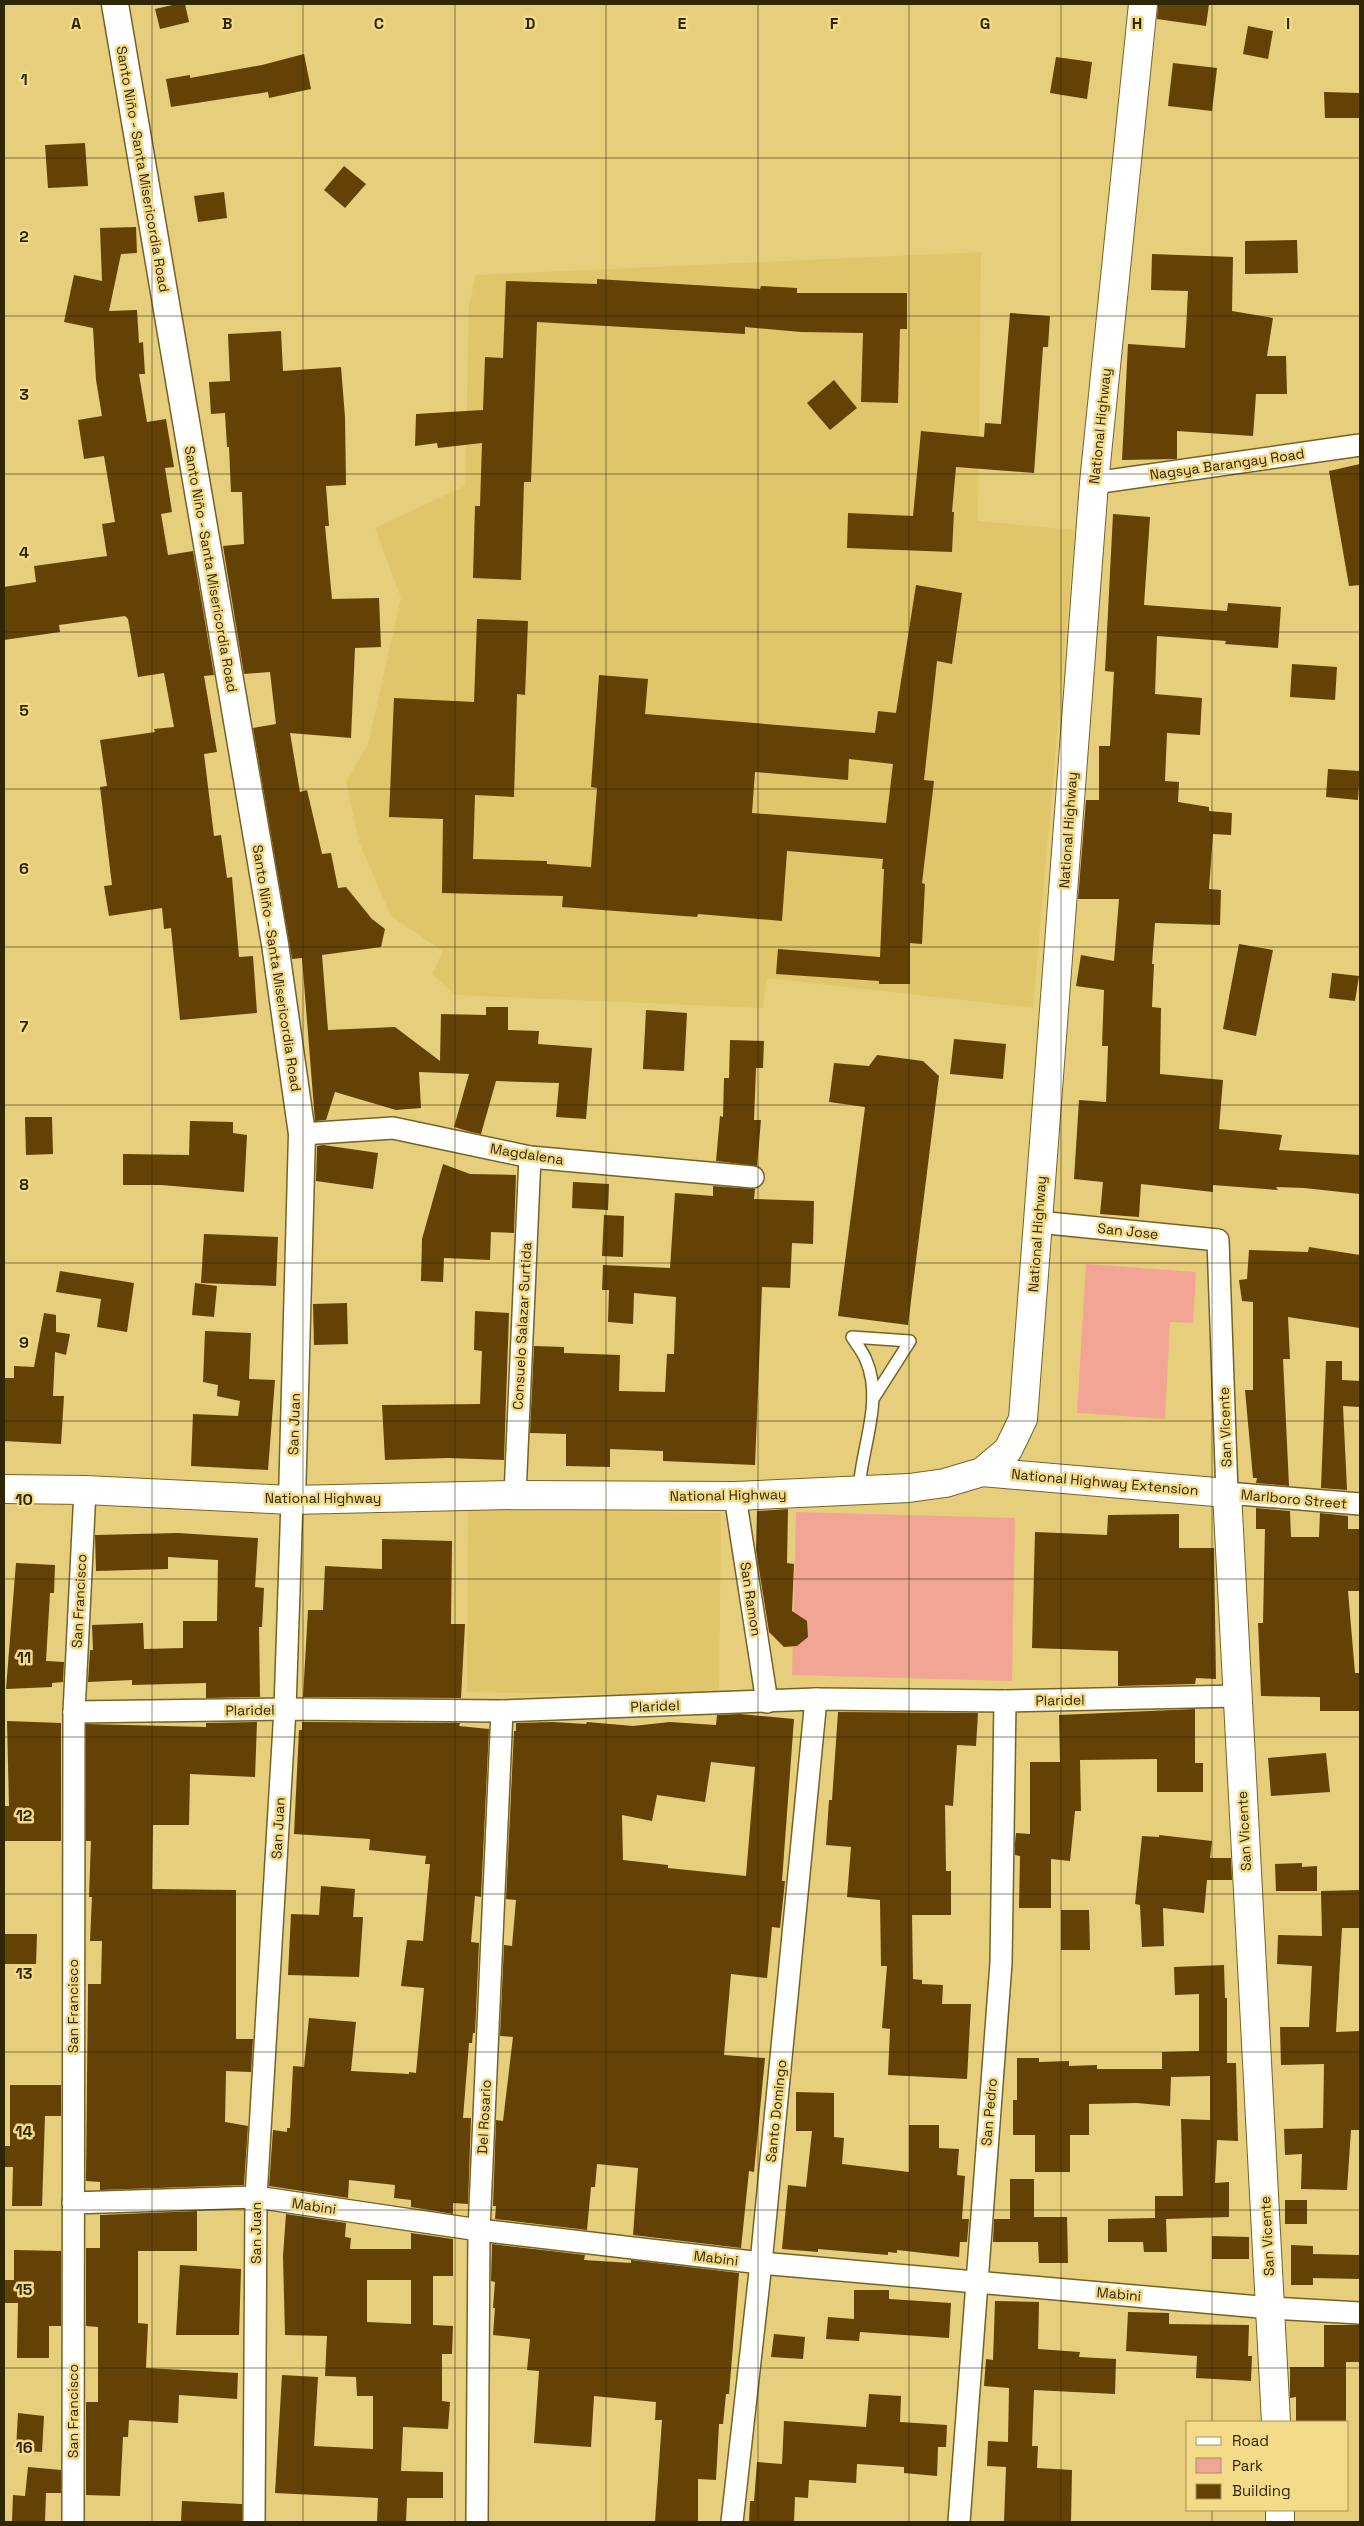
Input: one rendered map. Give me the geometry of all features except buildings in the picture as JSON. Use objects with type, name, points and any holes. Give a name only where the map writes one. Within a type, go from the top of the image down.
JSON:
[{"type":"main road","name":"National Highway","points":[[4,1489],[84,1490],[292,1500],[515,1495],[735,1496],[909,1488],[945,1483],[982,1472],[1008,1450],[1023,1419],[1094,483],[1143,4]]},
{"type":"main road","name":"National Highway Extension","points":[[982,1472],[1227,1493]]},
{"type":"main road","name":"San Vicente","points":[[1227,1493],[1276,2421]]},
{"type":"street","name":"Santo Niño - Santa Misericordia Road","points":[[115,4],[275,944],[302,1134]]},
{"type":"street","name":"Nagsya Barangay Road","points":[[1094,483],[1360,445]]},
{"type":"street","name":"Magdalena","points":[[302,1134],[393,1128],[530,1157],[753,1177]]},
{"type":"street","name":"San Juan","points":[[254,2522],[256,2197],[285,1710],[302,1134]]},
{"type":"street","name":"Consuelo Salazar Surtida","points":[[515,1495],[530,1157]]},
{"type":"street","name":"San Jose","points":[[1038,1222],[1218,1240]]},
{"type":"street","name":"San Vicente","points":[[1218,1240],[1227,1493]]},
{"type":"street","name":"San Francisco","points":[[73,2522],[74,1712],[84,1490]]},
{"type":"street","name":"Marlboro Street","points":[[1227,1493],[1360,1504]]},
{"type":"street","name":"San Ramon","points":[[735,1496],[766,1702]]},
{"type":"street","name":"Plaridel","points":[[74,1712],[285,1710],[502,1712],[816,1699],[1005,1701],[1237,1696]]},
{"type":"street","name":"Santo Domingo","points":[[732,2522],[761,2263],[816,1699]]},
{"type":"street","name":"San Pedro","points":[[959,2522],[976,2281],[1002,1963],[1005,1701]]},
{"type":"street","name":"Del Rosario","points":[[477,2522],[479,2230],[502,1712]]},
{"type":"street","name":"Mabini","points":[[73,2203],[256,2197],[479,2230],[761,2263],[1271,2308],[1360,2313]]},
{"type":"lane","points":[[859,1490],[860,1472],[873,1399],[872,1380],[866,1360],[852,1337],[910,1340],[873,1399]]},
{"type":"shaded area","points":[[981,252],[978,521],[1075,530],[1033,1008],[767,978],[763,1008],[455,995],[432,974],[443,951],[391,916],[359,842],[346,781],[368,745],[401,598],[375,528],[465,486],[469,305],[476,275]]},
{"type":"shaded area","points":[[468,1509],[721,1513],[719,1696],[467,1692]]},
{"type":"green space","points":[[1086,1264],[1196,1272],[1193,1323],[1170,1322],[1165,1419],[1077,1413]]},
{"type":"green space","points":[[796,1512],[1015,1518],[1012,1681],[792,1675]]}]
